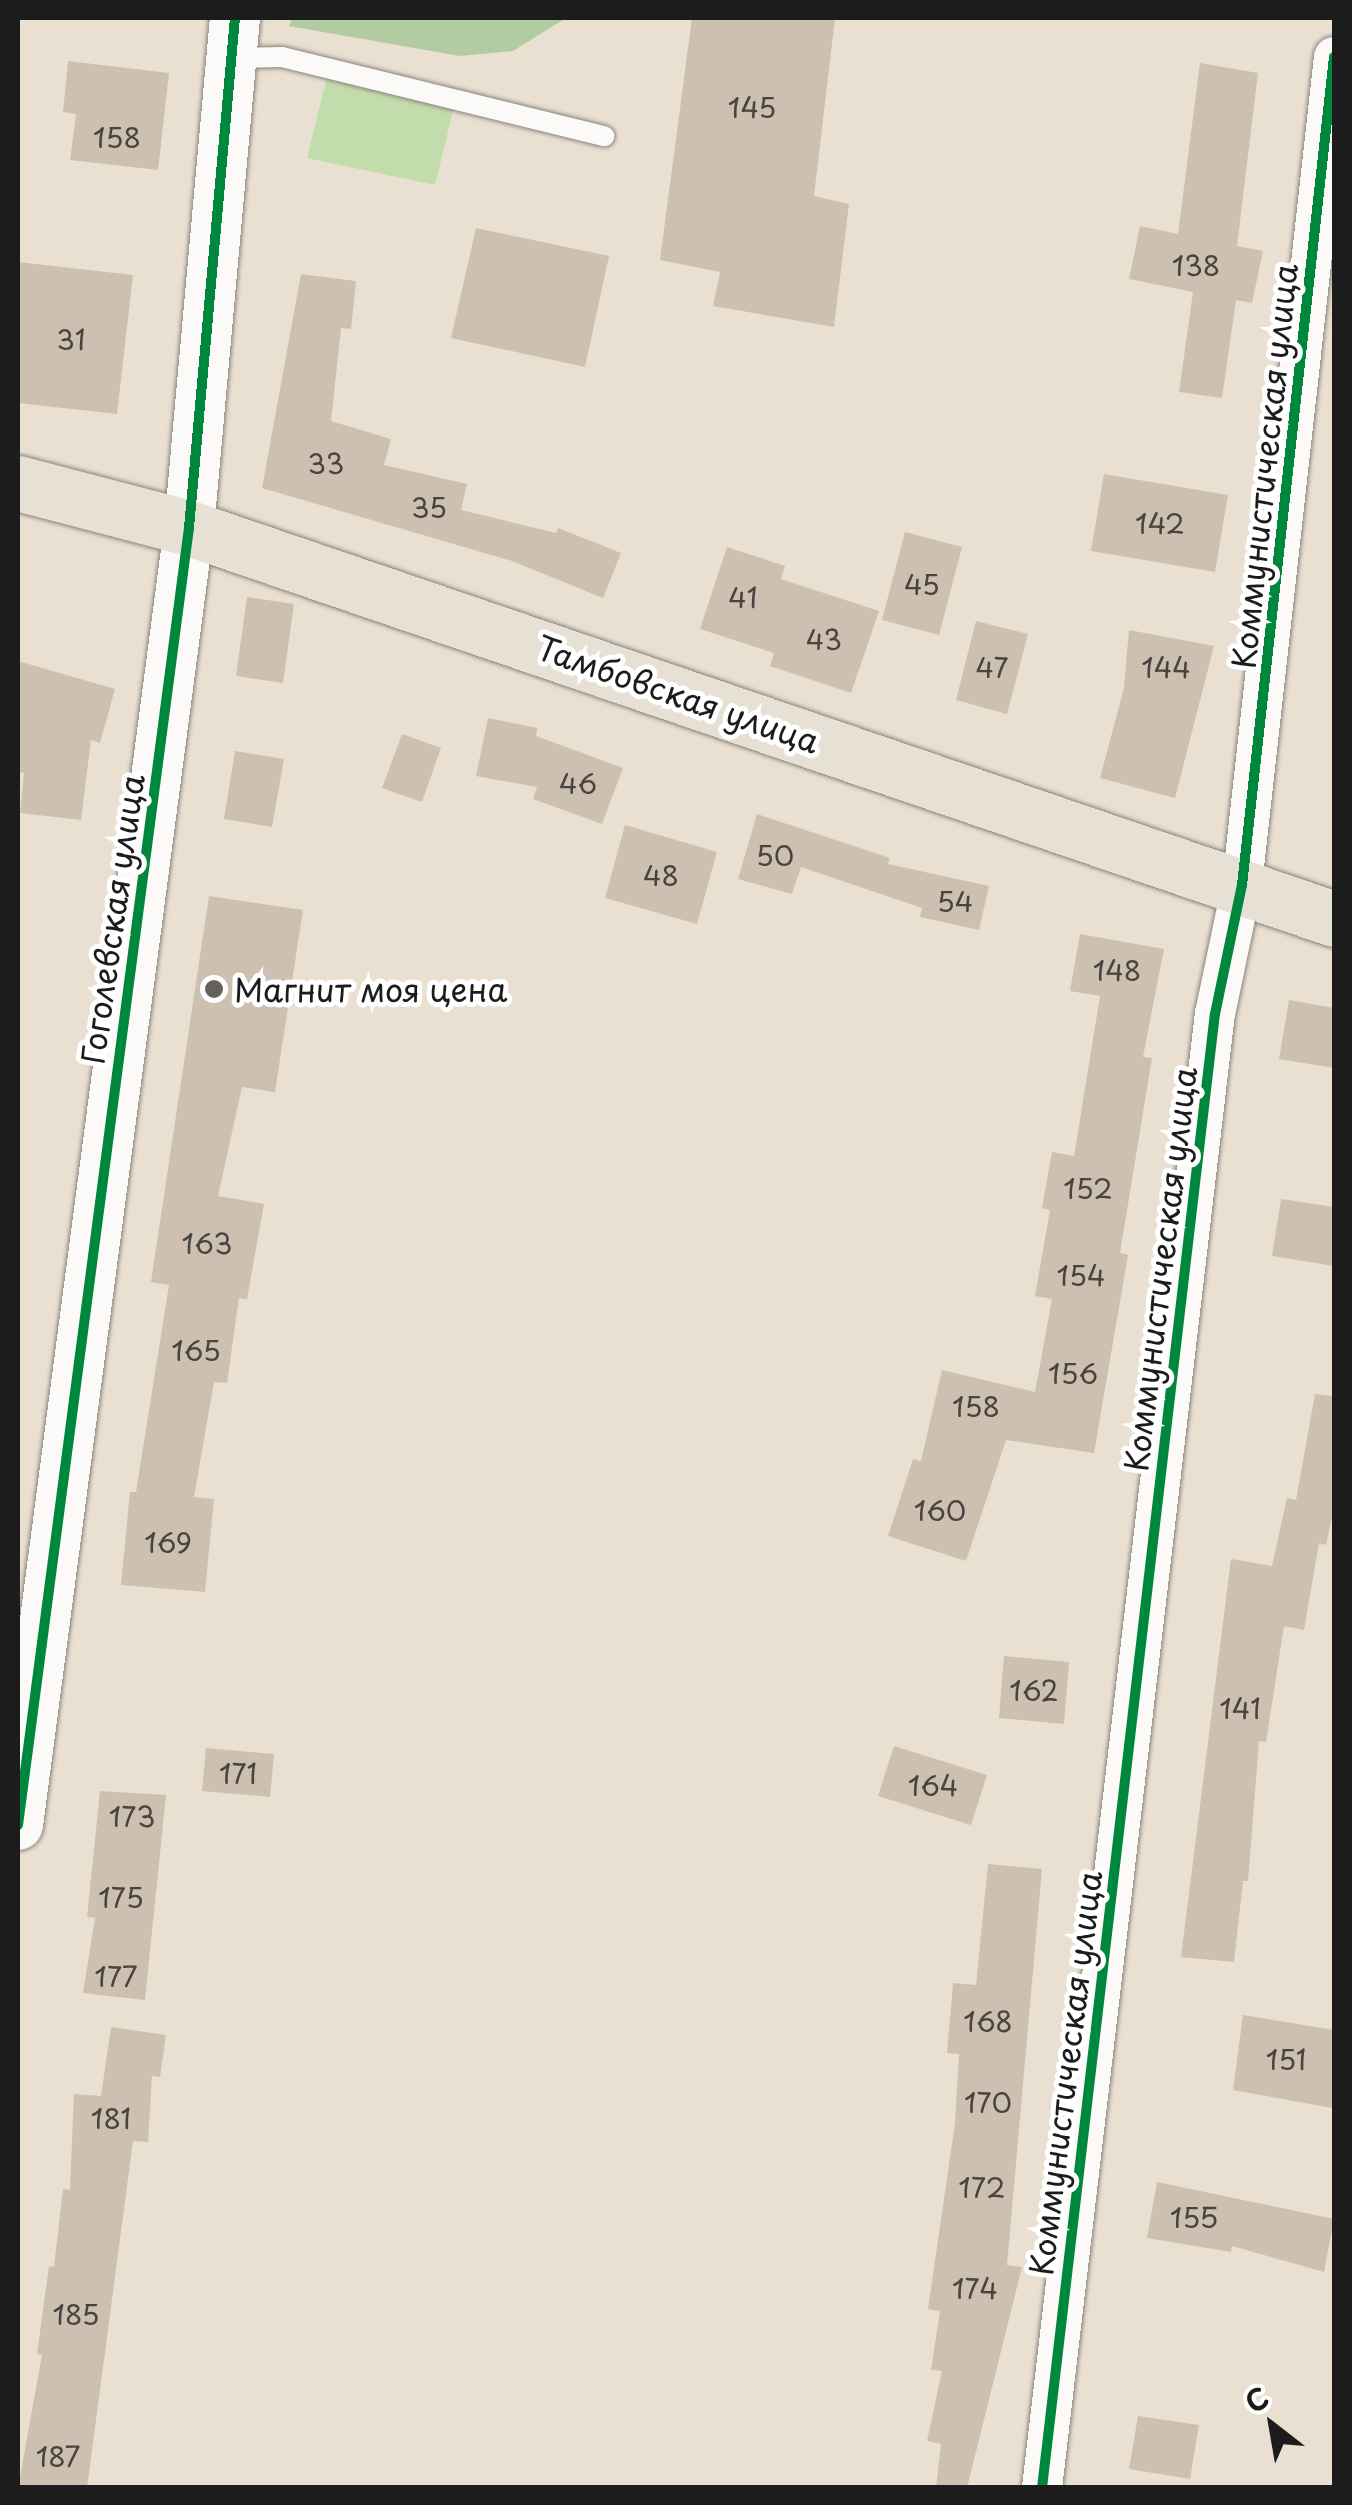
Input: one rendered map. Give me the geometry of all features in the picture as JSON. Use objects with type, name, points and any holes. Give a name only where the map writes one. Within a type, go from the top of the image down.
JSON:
[{"type":"main road","name":"Тамбовская улица","points":[[18,483],[190,528],[1334,919]]},
{"type":"street","name":"Гоголевская улица","points":[[18,1824],[190,528],[233,38]]},
{"type":"street","name":"Коммунистическая улица","points":[[1042,2488],[1215,1014],[1242,885],[1334,57]]},
{"type":"lane","points":[[233,38],[282,56],[604,136]]},
{"type":"green space","points":[[292,18],[566,18],[513,51],[460,56],[289,26]]},
{"type":"green space","points":[[329,68],[456,99],[435,185],[307,158]]},
{"type":"building","points":[[692,18],[835,18],[814,196],[849,204],[834,327],[713,306],[720,272],[660,260]]},
{"type":"building","points":[[68,61],[169,73],[158,170],[70,160],[76,114],[63,112]]},
{"type":"building","points":[[1200,63],[1258,73],[1237,246],[1263,251],[1252,303],[1236,300],[1222,398],[1179,392],[1193,292],[1129,279],[1140,226],[1178,234]]},
{"type":"building","points":[[476,228],[609,256],[585,367],[451,338]]},
{"type":"building","points":[[18,262],[133,275],[117,414],[18,403]]},
{"type":"building","points":[[301,274],[356,281],[351,329],[341,328],[331,421],[391,439],[384,465],[467,484],[461,510],[556,533],[558,528],[621,553],[603,598],[512,561],[262,488]]},
{"type":"building","points":[[1104,474],[1228,495],[1215,572],[1091,551]]},
{"type":"building","points":[[905,532],[962,547],[939,635],[882,620]]},
{"type":"building","points":[[727,547],[785,566],[781,579],[879,611],[851,693],[770,666],[774,653],[700,629]]},
{"type":"building","points":[[247,597],[294,604],[283,683],[236,676]]},
{"type":"building","points":[[976,621],[1028,634],[1007,714],[956,700]]},
{"type":"building","points":[[1129,630],[1214,646],[1175,798],[1100,778],[1124,688]]},
{"type":"building","points":[[18,661],[115,689],[100,743],[91,740],[81,820],[20,813],[24,773],[18,772]]},
{"type":"building","points":[[488,718],[537,728],[536,736],[623,768],[602,824],[533,799],[537,787],[476,776]]},
{"type":"building","points":[[402,734],[441,748],[422,802],[382,788]]},
{"type":"building","points":[[235,751],[284,759],[272,827],[224,819]]},
{"type":"building","points":[[757,814],[890,858],[888,864],[989,886],[979,930],[920,917],[922,908],[801,867],[792,894],[738,879]]},
{"type":"building","points":[[625,825],[717,852],[697,924],[605,898]]},
{"type":"building","points":[[209,896],[303,910],[275,1092],[242,1087],[218,1196],[264,1204],[247,1299],[239,1298],[227,1383],[214,1382],[194,1497],[214,1499],[205,1592],[121,1585],[130,1492],[136,1492],[169,1285],[151,1282]]},
{"type":"building","points":[[1080,934],[1164,949],[1143,1057],[1152,1058],[1120,1253],[1128,1255],[1094,1453],[1006,1440],[966,1561],[888,1536],[913,1459],[921,1461],[942,1370],[1035,1392],[1052,1299],[1035,1296],[1050,1210],[1042,1208],[1052,1152],[1074,1156],[1100,996],[1070,991]]},
{"type":"building","points":[[1289,1000],[1334,1008],[1334,1068],[1279,1059]]},
{"type":"building","points":[[1281,1199],[1334,1207],[1334,1266],[1272,1256]]},
{"type":"building","points":[[1315,1394],[1334,1396],[1334,1508],[1326,1545],[1319,1543],[1304,1630],[1284,1626],[1266,1742],[1259,1741],[1248,1881],[1243,1881],[1234,1962],[1181,1957],[1231,1559],[1272,1566],[1287,1498],[1296,1500]]},
{"type":"building","points":[[1004,1656],[1069,1662],[1064,1724],[999,1718]]},
{"type":"building","points":[[894,1746],[987,1775],[971,1825],[878,1796]]},
{"type":"building","points":[[206,1748],[274,1754],[270,1797],[202,1791]]},
{"type":"building","points":[[100,1791],[166,1795],[145,2000],[83,1993],[95,1918],[87,1917]]},
{"type":"building","points":[[988,1864],[1042,1869],[1007,2265],[1022,2267],[967,2488],[936,2488],[941,2444],[927,2441],[942,2371],[931,2370],[940,2311],[928,2309],[955,2123],[959,2054],[947,2053],[953,1983],[976,1985]]},
{"type":"building","points":[[1243,2015],[1334,2030],[1332,2108],[1233,2090]]},
{"type":"building","points":[[111,2027],[166,2035],[160,2077],[152,2076],[148,2142],[133,2141],[87,2488],[18,2488],[42,2355],[37,2354],[49,2266],[54,2267],[63,2189],[70,2190],[74,2094],[101,2096]]},
{"type":"building","points":[[1157,2182],[1334,2219],[1324,2272],[1232,2246],[1231,2252],[1147,2238]]},
{"type":"building","points":[[1138,2416],[1199,2425],[1190,2479],[1129,2469]]},
{"type":"cycle path","points":[[18,1825],[189,528],[235,18]]},
{"type":"cycle path","points":[[1042,2488],[1215,1014],[1242,885],[1334,57]]},
{"type":"place","name":"Магнит моя цена","points":[[214,989]]}]
